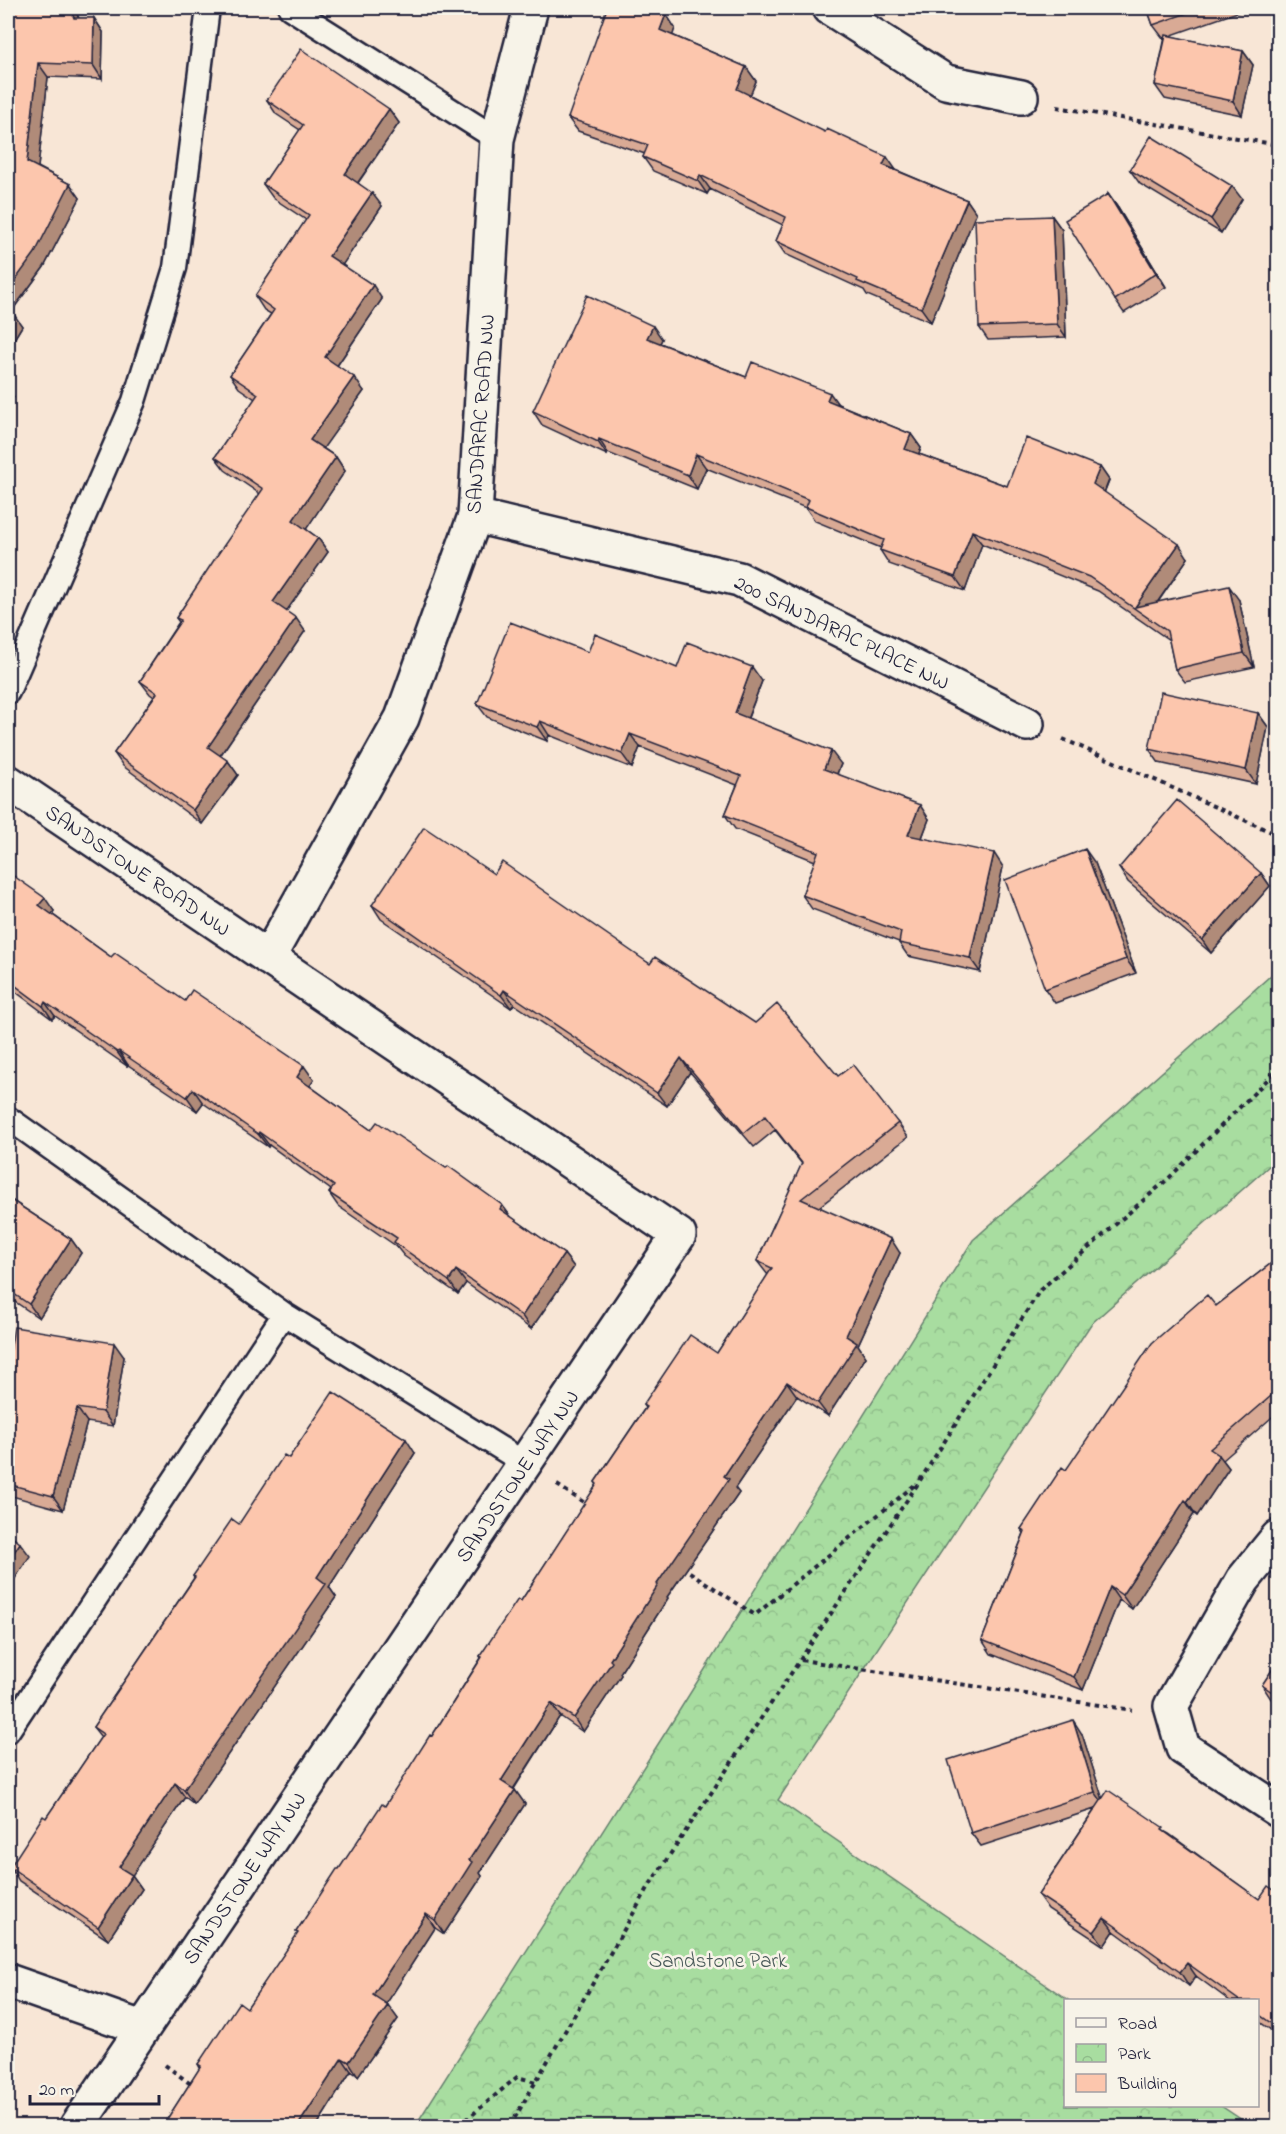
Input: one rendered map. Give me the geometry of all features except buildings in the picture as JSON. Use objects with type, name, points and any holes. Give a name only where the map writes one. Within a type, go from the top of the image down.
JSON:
[{"type":"street","name":"SANDARAC ROAD NW","points":[[268,958],[402,718],[475,516],[497,139],[531,8]]},
{"type":"street","points":[[830,8],[946,81],[1021,97]]},
{"type":"street","name":"200 SANDARAC PLACE NW","points":[[475,516],[739,579],[1027,724]]},
{"type":"street","name":"SANDSTONE ROAD NW","points":[[8,782],[268,958]]},
{"type":"street","name":"SANDSTONE WAY NW","points":[[77,2127],[679,1235],[268,958]]},
{"type":"street","points":[[1278,1537],[1243,1580],[1171,1706],[1183,1748],[1278,1810]]},
{"type":"street","points":[[8,1981],[142,2028]]},
{"type":"lane","points":[[8,692],[134,401],[175,268],[208,8]]},
{"type":"lane","points":[[290,8],[497,139]]},
{"type":"lane","points":[[8,1118],[284,1314],[526,1464]]},
{"type":"lane","points":[[8,1731],[284,1314]]},
{"type":"path","points":[[1021,97],[1047,105],[1278,145]]},
{"type":"path","points":[[1027,724],[1278,835]]},
{"type":"path","points":[[510,2127],[651,1883],[919,1482],[1040,1290],[1169,1178],[1278,1069]]},
{"type":"path","points":[[526,1464],[596,1510]]},
{"type":"path","points":[[675,1563],[755,1615],[919,1482]]},
{"type":"path","points":[[801,1660],[1127,1711],[1171,1706]]},
{"type":"path","points":[[142,2028],[166,2068],[195,2087]]},
{"type":"path","points":[[459,2127],[517,2077],[536,2082]]},
{"type":"green space","name":"Sandstone Park","points":[[1278,969],[1278,1158],[1091,1324],[778,1800],[1067,1999],[1064,1999],[1064,2107],[1222,2107],[1251,2126],[415,2126],[669,1727],[973,1240]]}]
